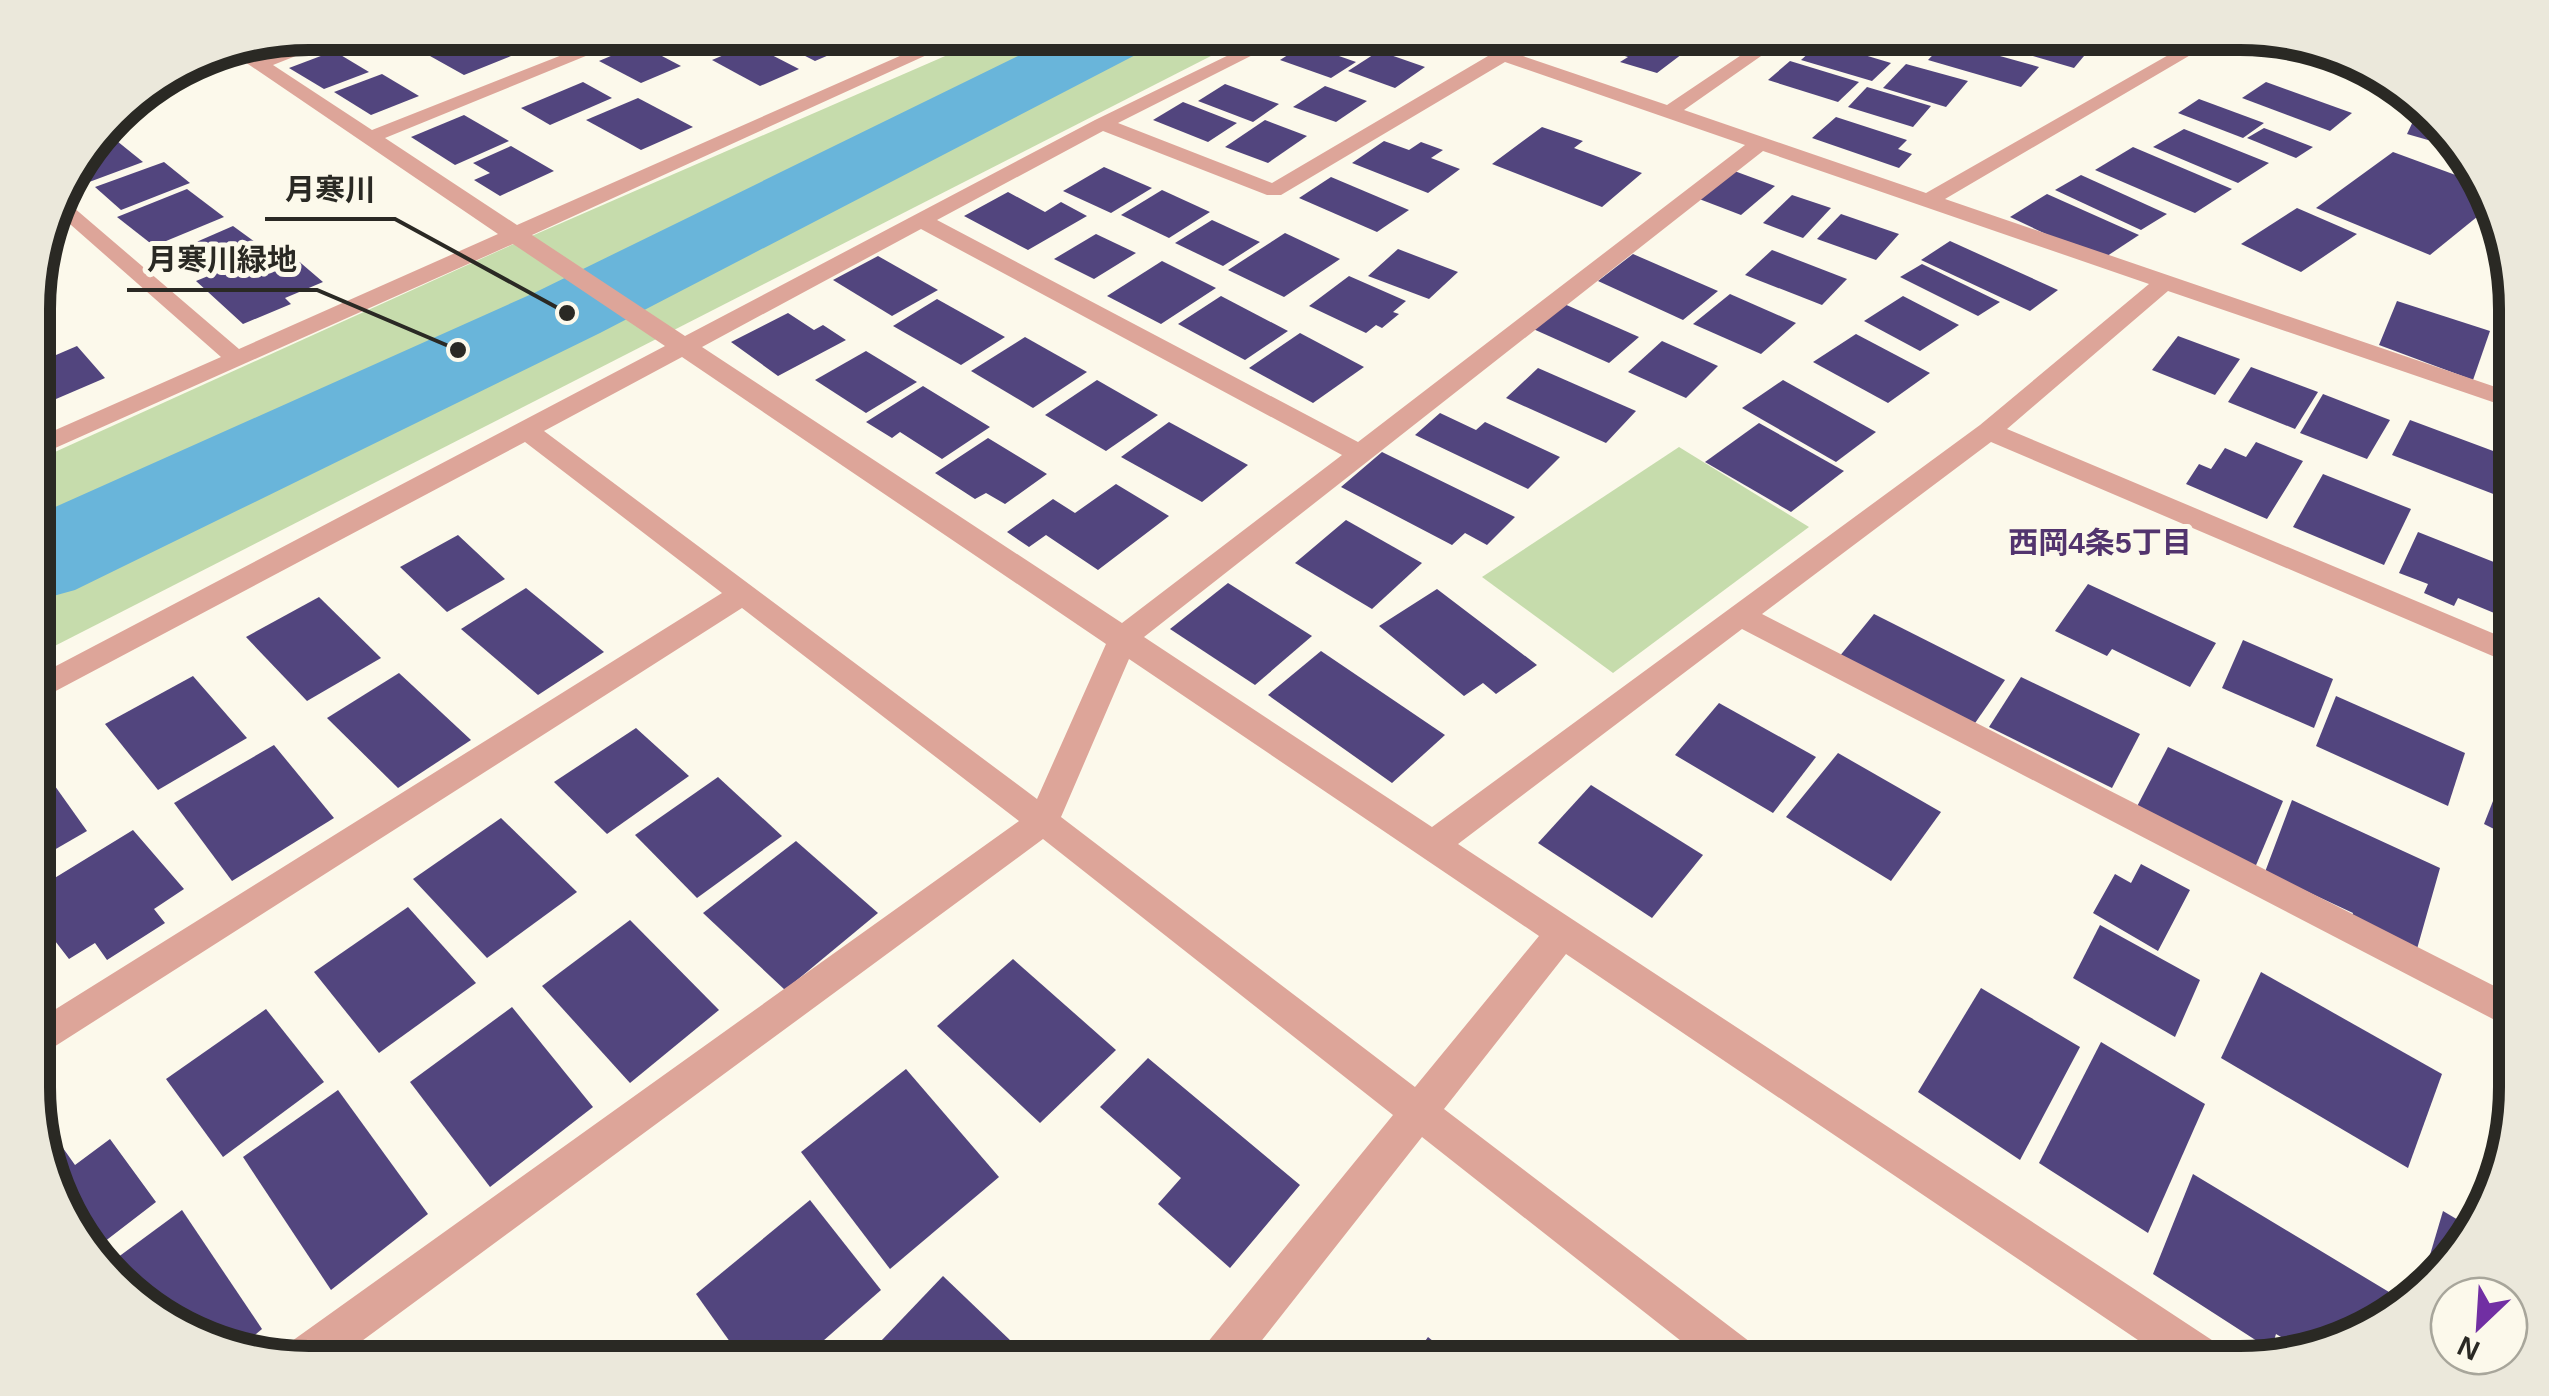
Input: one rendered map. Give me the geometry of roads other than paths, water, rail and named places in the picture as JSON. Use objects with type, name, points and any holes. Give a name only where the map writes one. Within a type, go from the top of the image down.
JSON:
[{"type":"street","points":[[369,138],[589,50]]},
{"type":"street","points":[[50,442],[925,50]]},
{"type":"street","points":[[50,683],[1102,124],[1251,50]]},
{"type":"street","points":[[1489,50],[2498,396]]},
{"type":"street","points":[[1669,112],[1759,50]]},
{"type":"street","points":[[1928,200],[2188,50]]},
{"type":"street","points":[[258,64],[294,51]]},
{"type":"street","points":[[1102,124],[1274,191],[1503,55]]},
{"type":"street","points":[[248,58],[2182,1345]]},
{"type":"street","points":[[321,1346],[1043,822],[1123,638],[1357,452],[1760,143]]},
{"type":"street","points":[[69,212],[236,358]]},
{"type":"street","points":[[921,220],[1357,452]]},
{"type":"street","points":[[1432,845],[1988,431],[2165,282]]},
{"type":"street","points":[[527,431],[1043,822],[1720,1345]]},
{"type":"street","points":[[1988,431],[2498,647]]},
{"type":"street","points":[[50,1033],[741,595]]},
{"type":"street","points":[[1739,615],[2498,1006]]},
{"type":"street","points":[[1232,1346],[1563,931]]},
{"type":"waterway","points":[[50,555],[567,313],[1087,50]]},
{"type":"place","name":"月寒川","points":[[567,313]]},
{"type":"place","name":"月寒川緑地","points":[[458,350]]},
{"type":"district","name":"西岡4条5丁目","points":[[2100,542]]}]
